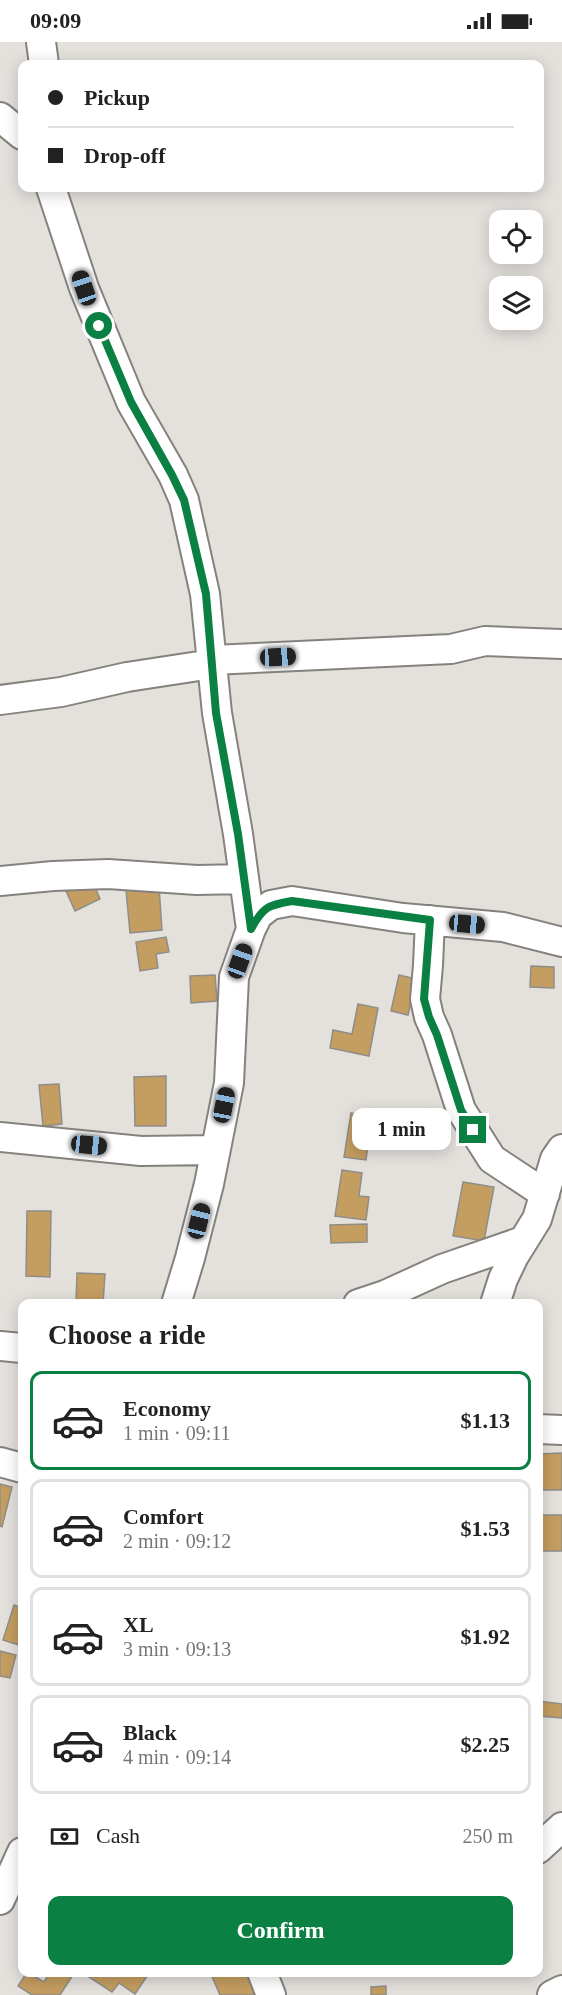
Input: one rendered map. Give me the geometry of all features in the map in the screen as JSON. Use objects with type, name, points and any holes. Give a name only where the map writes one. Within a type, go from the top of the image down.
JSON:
[{"type":"street","points":[[41,42],[43,60]]},
{"type":"street","points":[[0,117],[18,132]]},
{"type":"street","points":[[52,192],[84,288],[131,402],[184,500],[206,594],[216,713],[251,929]]},
{"type":"street","points":[[0,700],[61,692],[127,677],[212,662],[451,649],[485,641],[562,644]]},
{"type":"street","points":[[0,881],[108,874],[197,880],[244,879]]},
{"type":"street","points":[[178,1299],[190,1258],[229,1083],[234,977],[258,915],[271,905],[292,901],[430,920],[504,927],[562,942]]},
{"type":"street","points":[[430,920],[424,999],[461,1110],[492,1159],[544,1194]]},
{"type":"street","points":[[0,1137],[141,1151],[215,1150]]},
{"type":"street","points":[[497,1299],[503,1279],[522,1241],[537,1219],[555,1159],[562,1149]]},
{"type":"street","points":[[373,1299],[442,1269],[522,1241]]},
{"type":"street","points":[[0,1346],[18,1348]]},
{"type":"street","points":[[543,1429],[562,1430]]},
{"type":"street","points":[[0,1462],[18,1467]]},
{"type":"street","points":[[543,1844],[562,1827]]},
{"type":"street","points":[[0,1900],[16,1860]]},
{"type":"street","points":[[264,1977],[271,1995]]},
{"type":"street","points":[[552,1995],[562,1990]]},
{"type":"building","points":[[92,880],[100,899],[75,911],[66,891]]},
{"type":"building","points":[[159,887],[162,930],[130,933],[126,890]]},
{"type":"building","points":[[166,937],[169,952],[156,954],[158,968],[140,971],[136,942]]},
{"type":"building","points":[[531,966],[554,967],[554,988],[530,987]]},
{"type":"building","points":[[215,975],[217,1001],[191,1003],[190,976]]},
{"type":"building","points":[[399,975],[416,979],[408,1015],[391,1011]]},
{"type":"building","points":[[358,1004],[378,1008],[369,1056],[330,1048],[333,1030],[352,1034]]},
{"type":"building","points":[[166,1076],[166,1126],[135,1126],[134,1077]]},
{"type":"building","points":[[59,1084],[62,1124],[43,1126],[39,1085]]},
{"type":"building","points":[[351,1113],[372,1117],[366,1160],[344,1157]]},
{"type":"building","points":[[342,1170],[362,1173],[359,1196],[369,1197],[366,1220],[335,1216]]},
{"type":"building","points":[[463,1182],[494,1187],[484,1241],[453,1236]]},
{"type":"building","points":[[27,1211],[51,1211],[50,1277],[26,1276]]},
{"type":"building","points":[[367,1224],[367,1242],[331,1243],[330,1225]]},
{"type":"building","points":[[77,1273],[105,1274],[103,1299],[76,1299]]},
{"type":"building","points":[[562,1453],[562,1490],[543,1490],[543,1454]]},
{"type":"building","points":[[0,1484],[12,1487],[2,1527],[0,1526]]},
{"type":"building","points":[[543,1515],[562,1515],[562,1551],[543,1551]]},
{"type":"building","points":[[14,1605],[18,1606],[18,1645],[3,1640]]},
{"type":"building","points":[[0,1651],[16,1655],[10,1678],[0,1676]]},
{"type":"building","points":[[543,1702],[562,1704],[562,1718],[543,1716]]},
{"type":"building","points":[[24,1977],[36,1977],[44,1982],[47,1977],[72,1977],[60,1995],[32,1995],[18,1986]]},
{"type":"building","points":[[89,1977],[147,1977],[135,1994],[119,1983],[112,1992]]},
{"type":"building","points":[[212,1977],[256,1977],[257,1980],[251,1984],[256,1995],[220,1995]]},
{"type":"building","points":[[386,1986],[386,1995],[371,1995],[371,1987]]},
{"type":"route","points":[[99,326],[131,402],[184,500],[206,594],[216,713],[238,834],[251,929],[258,915],[271,905],[292,901],[430,920],[424,999],[461,1110],[473,1130]]}]
